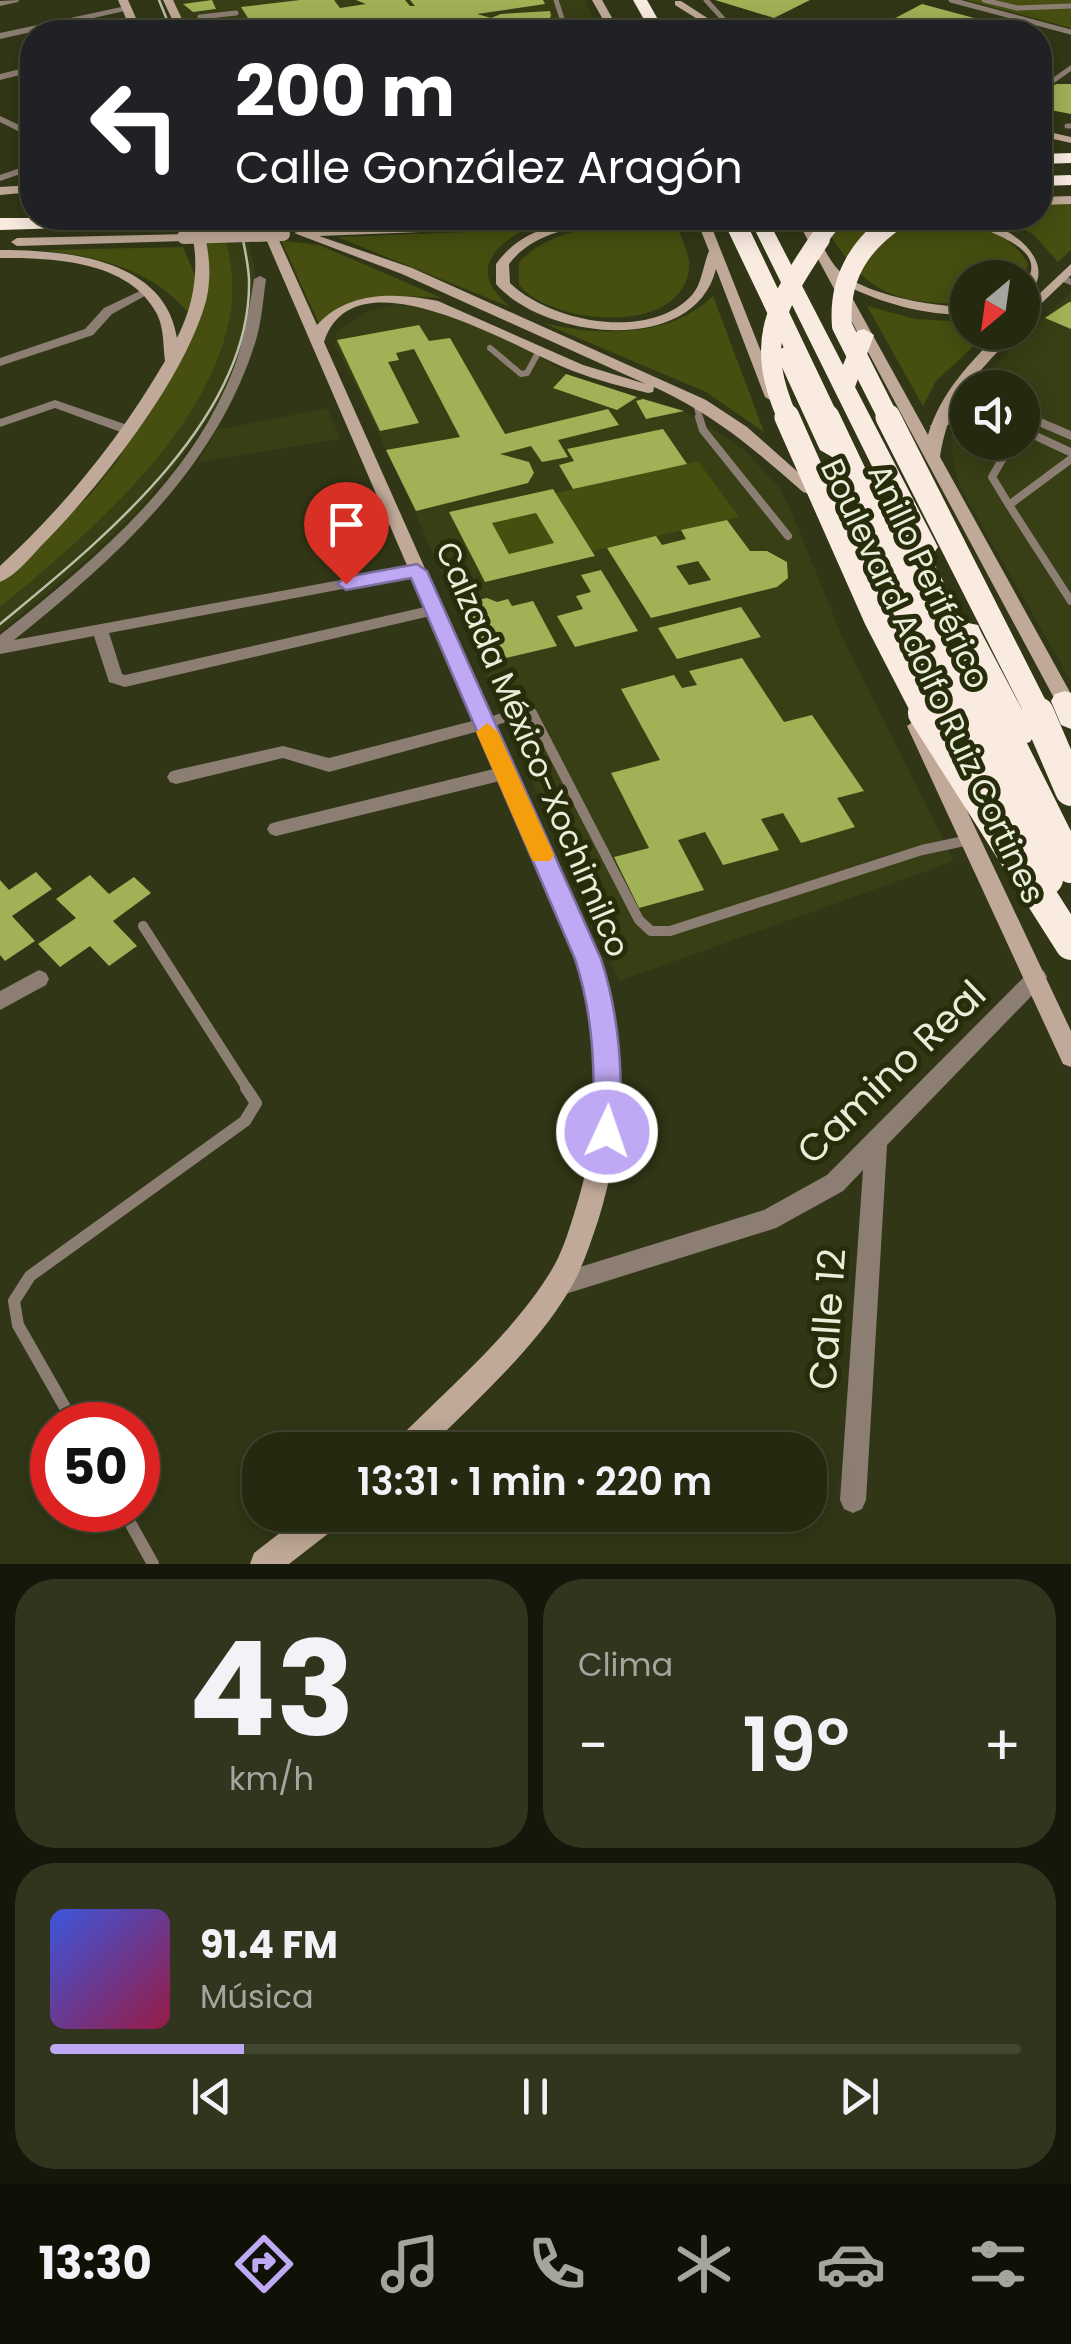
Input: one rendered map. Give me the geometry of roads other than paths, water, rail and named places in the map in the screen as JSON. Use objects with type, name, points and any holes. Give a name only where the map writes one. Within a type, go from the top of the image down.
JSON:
[{"type":"highway","name":"Anillo Periférico","points":[[729,230],[1069,944]]},
{"type":"highway","points":[[739,230],[1069,944]]},
{"type":"highway","points":[[755,230],[1071,867]]},
{"type":"highway","name":"Anillo Periférico","points":[[764,230],[1071,835]]},
{"type":"highway","points":[[829,230],[791,285],[772,326],[768,345],[774,379],[850,561],[917,701],[1069,944]]},
{"type":"highway","points":[[882,230],[846,276],[840,300],[842,326],[1028,693],[1071,790]]},
{"type":"highway","points":[[845,389],[864,335]]},
{"type":"highway","points":[[926,746],[1069,944]]},
{"type":"main road","points":[[597,0],[608,20]]},
{"type":"main road","points":[[678,1],[706,20]]},
{"type":"main road","points":[[126,4],[131,19]]},
{"type":"main road","points":[[602,20],[604,14]]},
{"type":"main road","points":[[0,242],[147,230]]},
{"type":"main road","points":[[0,576],[74,506],[131,431],[187,335],[203,282],[204,253],[197,230]]},
{"type":"main road","points":[[227,230],[284,234],[382,230]]},
{"type":"main road","name":"Calzada México-Xochimilco","points":[[268,230],[588,959],[598,991],[609,1059],[610,1096],[600,1169],[591,1207],[559,1284],[499,1355],[424,1432]]},
{"type":"main road","points":[[554,230],[524,242],[502,264],[504,284],[526,304],[562,318],[604,325],[649,322],[672,315],[695,299],[704,287],[715,251]]},
{"type":"main road","name":"Boulevard Adolfo Ruiz Cortines","points":[[708,230],[808,489],[1071,1056]]},
{"type":"main road","points":[[808,230],[1069,710]]},
{"type":"main road","points":[[1003,230],[1032,250],[1036,260]]},
{"type":"main road","points":[[300,233],[406,271],[691,399],[742,430],[808,489]]},
{"type":"main road","points":[[0,254],[82,262],[122,276],[146,292],[168,324],[172,361]]},
{"type":"main road","points":[[830,270],[906,305],[950,309]]},
{"type":"main road","points":[[1040,301],[1068,275]]},
{"type":"main road","points":[[317,343],[325,323],[361,304],[398,299],[432,304],[606,377],[691,399]]},
{"type":"main road","points":[[979,370],[994,350]]},
{"type":"main road","points":[[932,459],[936,426],[950,396]]},
{"type":"main road","points":[[282,1559],[310,1532]]},
{"type":"street","points":[[0,4],[15,0]]},
{"type":"street","points":[[63,20],[126,4]]},
{"type":"street","points":[[0,161],[18,172]]},
{"type":"street","points":[[0,178],[18,172]]},
{"type":"street","points":[[0,646],[102,557],[189,460],[223,406],[248,349],[260,280]]},
{"type":"street","points":[[0,362],[88,332],[108,312],[146,292]]},
{"type":"street","points":[[0,423],[54,404],[131,431]]},
{"type":"street","points":[[936,426],[950,420]]},
{"type":"street","points":[[1040,422],[1071,436]]},
{"type":"street","points":[[1040,439],[1071,456]]},
{"type":"street","points":[[0,646],[417,571]]},
{"type":"street","points":[[100,630],[115,678],[125,681],[434,610]]},
{"type":"street","points":[[176,776],[284,752],[329,766],[484,724]]},
{"type":"street","points":[[276,829],[506,773]]},
{"type":"street","name":"Camino Real","points":[[559,1284],[768,1220],[835,1183],[1037,977]]},
{"type":"street","points":[[0,1002],[39,979]]},
{"type":"street","name":"Calle 12","points":[[853,1500],[876,1143]]},
{"type":"lane","points":[[706,0],[725,20]]},
{"type":"lane","points":[[952,0],[1026,20]]},
{"type":"lane","points":[[984,0],[1018,8],[1071,6]]},
{"type":"lane","points":[[202,20],[200,17],[236,13]]},
{"type":"lane","points":[[127,20],[131,19]]},
{"type":"lane","points":[[490,348],[522,374],[527,373],[539,351]]},
{"type":"lane","points":[[691,399],[703,430],[788,536]]},
{"type":"lane","points":[[1009,505],[1057,472],[1071,456]]},
{"type":"lane","points":[[1002,460],[992,477],[1071,600]]},
{"type":"lane","points":[[1057,472],[1071,479]]},
{"type":"lane","points":[[484,724],[530,709],[639,920],[651,930],[670,931],[922,850],[971,840]]},
{"type":"lane","points":[[61,1402],[18,1325],[14,1302],[30,1276],[244,1121],[256,1103],[143,926]]},
{"type":"lane","points":[[135,1532],[153,1564]]},
{"type":"tram line","points":[[159,0],[167,20]]},
{"type":"tram line","points":[[0,624],[123,516],[198,429],[226,381],[243,331],[249,279],[241,230]]}]
